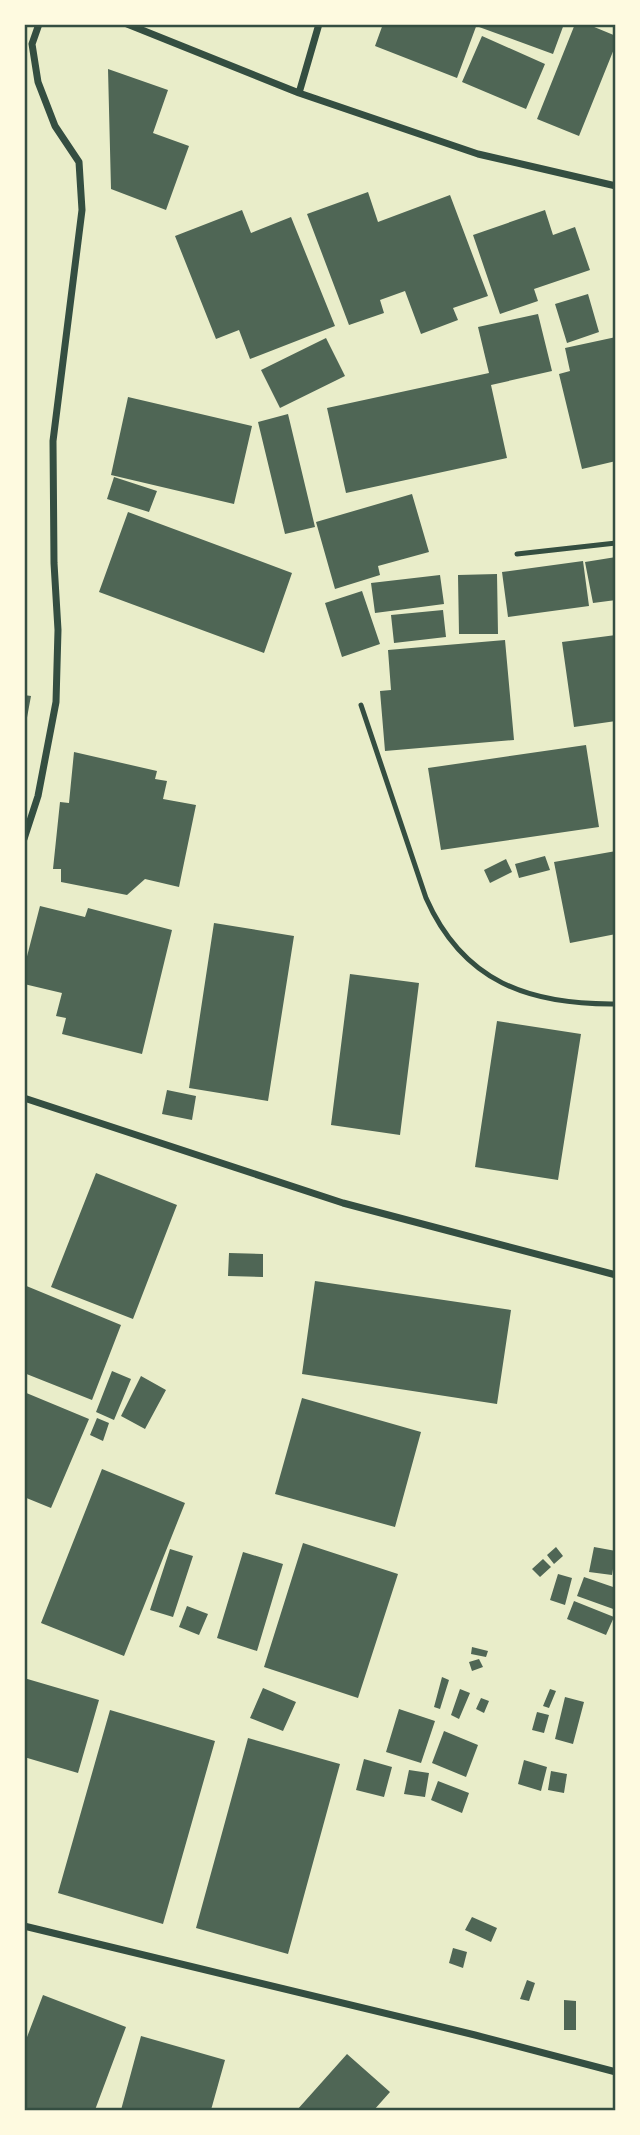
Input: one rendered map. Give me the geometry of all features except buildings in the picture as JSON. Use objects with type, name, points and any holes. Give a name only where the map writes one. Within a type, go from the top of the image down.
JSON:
[{"type":"street","points":[[24,839],[38,796],[56,702],[58,630],[54,563],[53,441],[82,210],[79,162],[55,126],[38,82],[32,44],[39,24]]},
{"type":"street","points":[[127,24],[299,93],[478,154],[615,186]]},
{"type":"street","points":[[299,93],[319,24]]},
{"type":"street","points":[[24,1098],[343,1203],[615,1275]]},
{"type":"street","points":[[24,1926],[475,2035],[615,2072]]},
{"type":"lane","points":[[517,554],[615,543]]},
{"type":"lane","points":[[361,705],[426,898],[436,922],[461,953],[490,979],[535,997],[581,1004],[615,1004]]}]
